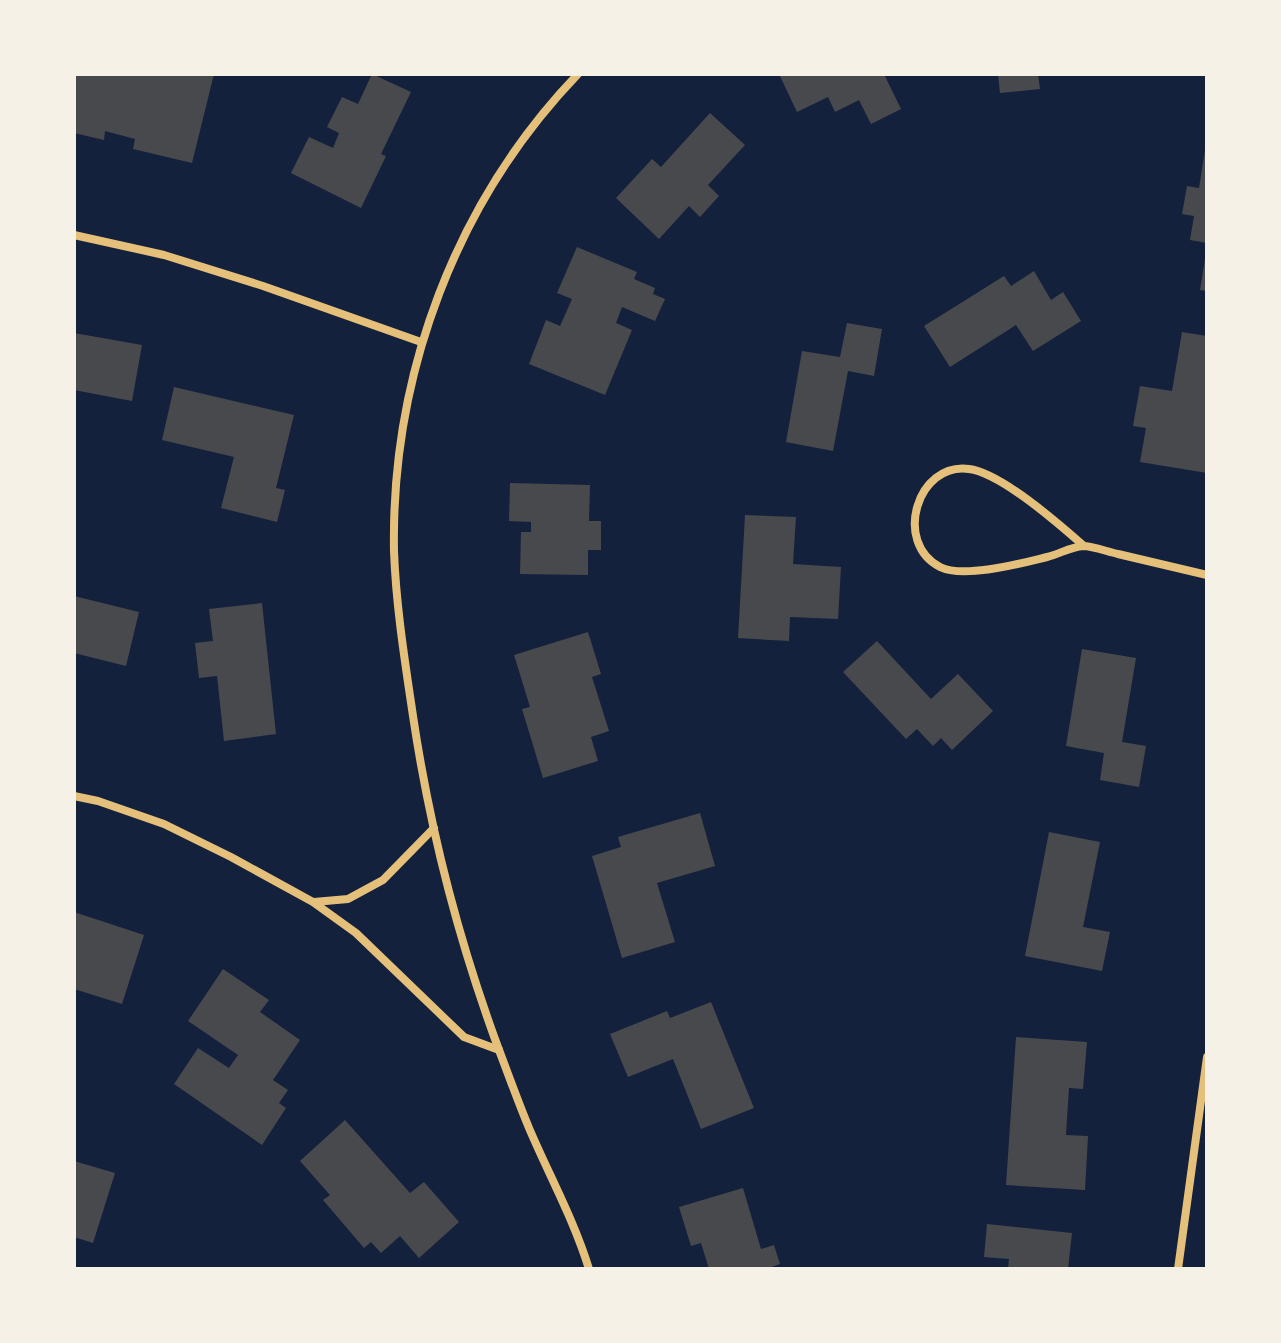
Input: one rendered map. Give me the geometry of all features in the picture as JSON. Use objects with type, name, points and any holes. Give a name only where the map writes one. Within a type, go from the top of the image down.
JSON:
[{"type":"street","points":[[578,74],[550,104],[499,171],[455,254],[421,342],[407,395],[398,457],[394,551],[403,648],[419,757],[464,949],[529,1129],[580,1240],[589,1269]]},
{"type":"street","points":[[74,235],[192,264],[421,342]]},
{"type":"street","points":[[1084,546],[1061,525],[999,480],[969,469],[952,469],[936,476],[927,485],[916,513],[914,528],[919,543],[939,566],[955,570],[1003,565],[1084,546],[1207,575]]},
{"type":"street","points":[[74,796],[164,824],[313,902],[356,933],[464,1037],[499,1050]]},
{"type":"street","points":[[313,902],[348,899],[383,880],[434,828]]},
{"type":"street","points":[[1178,1269],[1207,1057]]},
{"type":"building","points":[[74,74],[214,74],[192,163],[133,149],[135,139],[105,131],[104,140],[74,133]]},
{"type":"building","points":[[372,74],[411,92],[381,154],[386,156],[361,208],[291,173],[309,137],[333,148],[339,133],[327,127],[342,97],[358,104]]},
{"type":"building","points":[[779,74],[884,74],[901,109],[871,124],[859,100],[835,112],[828,97],[797,112]]},
{"type":"building","points":[[998,74],[1038,74],[1040,89],[1000,93]]},
{"type":"building","points":[[710,113],[745,145],[708,185],[719,196],[700,217],[689,206],[659,239],[616,198],[652,159],[661,167]]},
{"type":"building","points":[[1205,150],[1207,243],[1190,240],[1194,216],[1182,214],[1187,186],[1199,188]]},
{"type":"building","points":[[577,247],[637,272],[634,279],[655,288],[653,294],[665,299],[655,321],[622,307],[616,323],[632,330],[605,395],[529,364],[546,320],[560,326],[572,299],[557,293]]},
{"type":"building","points":[[1207,260],[1207,291],[1200,290]]},
{"type":"building","points":[[1034,271],[1051,300],[1063,292],[1081,321],[1033,351],[1016,325],[950,367],[924,326],[1004,276],[1011,286]]},
{"type":"building","points":[[847,323],[882,329],[874,376],[848,371],[833,451],[786,442],[802,351],[840,357]]},
{"type":"building","points":[[1182,332],[1207,336],[1207,473],[1140,462],[1146,428],[1133,426],[1140,386],[1172,391]]},
{"type":"building","points":[[74,333],[142,345],[132,401],[74,390]]},
{"type":"building","points":[[174,387],[294,415],[276,488],[285,490],[277,522],[221,508],[234,457],[162,440]]},
{"type":"building","points":[[510,483],[590,485],[589,521],[601,521],[601,550],[588,550],[588,575],[520,574],[521,532],[531,532],[531,522],[509,521]]},
{"type":"building","points":[[745,515],[796,517],[793,564],[841,567],[838,619],[790,617],[789,641],[738,638]]},
{"type":"building","points":[[74,596],[139,612],[126,666],[74,653]]},
{"type":"building","points":[[262,603],[276,734],[224,741],[217,676],[199,678],[195,643],[213,641],[209,609]]},
{"type":"building","points":[[588,632],[601,674],[592,677],[609,731],[591,737],[598,761],[543,778],[522,709],[530,707],[514,655]]},
{"type":"building","points":[[877,641],[931,699],[958,674],[993,711],[952,750],[941,738],[933,746],[917,729],[906,739],[843,672]]},
{"type":"building","points":[[1082,649],[1136,658],[1122,742],[1146,746],[1139,787],[1100,780],[1104,753],[1066,746]]},
{"type":"building","points":[[700,813],[715,866],[657,883],[675,942],[622,958],[592,856],[621,847],[618,837]]},
{"type":"building","points":[[1049,832],[1100,842],[1083,927],[1110,932],[1102,971],[1025,956]]},
{"type":"building","points":[[74,912],[144,935],[122,1004],[74,989]]},
{"type":"building","points":[[223,969],[269,1000],[260,1012],[300,1040],[273,1080],[288,1090],[279,1103],[286,1108],[262,1145],[174,1084],[198,1048],[229,1068],[238,1055],[188,1021]]},
{"type":"building","points":[[711,1002],[754,1108],[701,1129],[673,1059],[628,1077],[610,1034],[667,1011],[670,1018]]},
{"type":"building","points":[[1016,1037],[1087,1042],[1083,1089],[1069,1088],[1066,1135],[1088,1136],[1085,1190],[1006,1185]]},
{"type":"building","points":[[345,1120],[410,1193],[424,1182],[459,1222],[419,1258],[400,1236],[381,1253],[371,1242],[364,1248],[323,1200],[330,1195],[300,1161]]},
{"type":"building","points":[[74,1161],[115,1173],[93,1243],[74,1237]]},
{"type":"building","points":[[743,1188],[761,1249],[774,1245],[780,1264],[766,1269],[709,1269],[701,1243],[691,1246],[679,1207]]},
{"type":"building","points":[[987,1224],[1072,1233],[1068,1269],[1008,1269],[1009,1259],[984,1257]]}]
